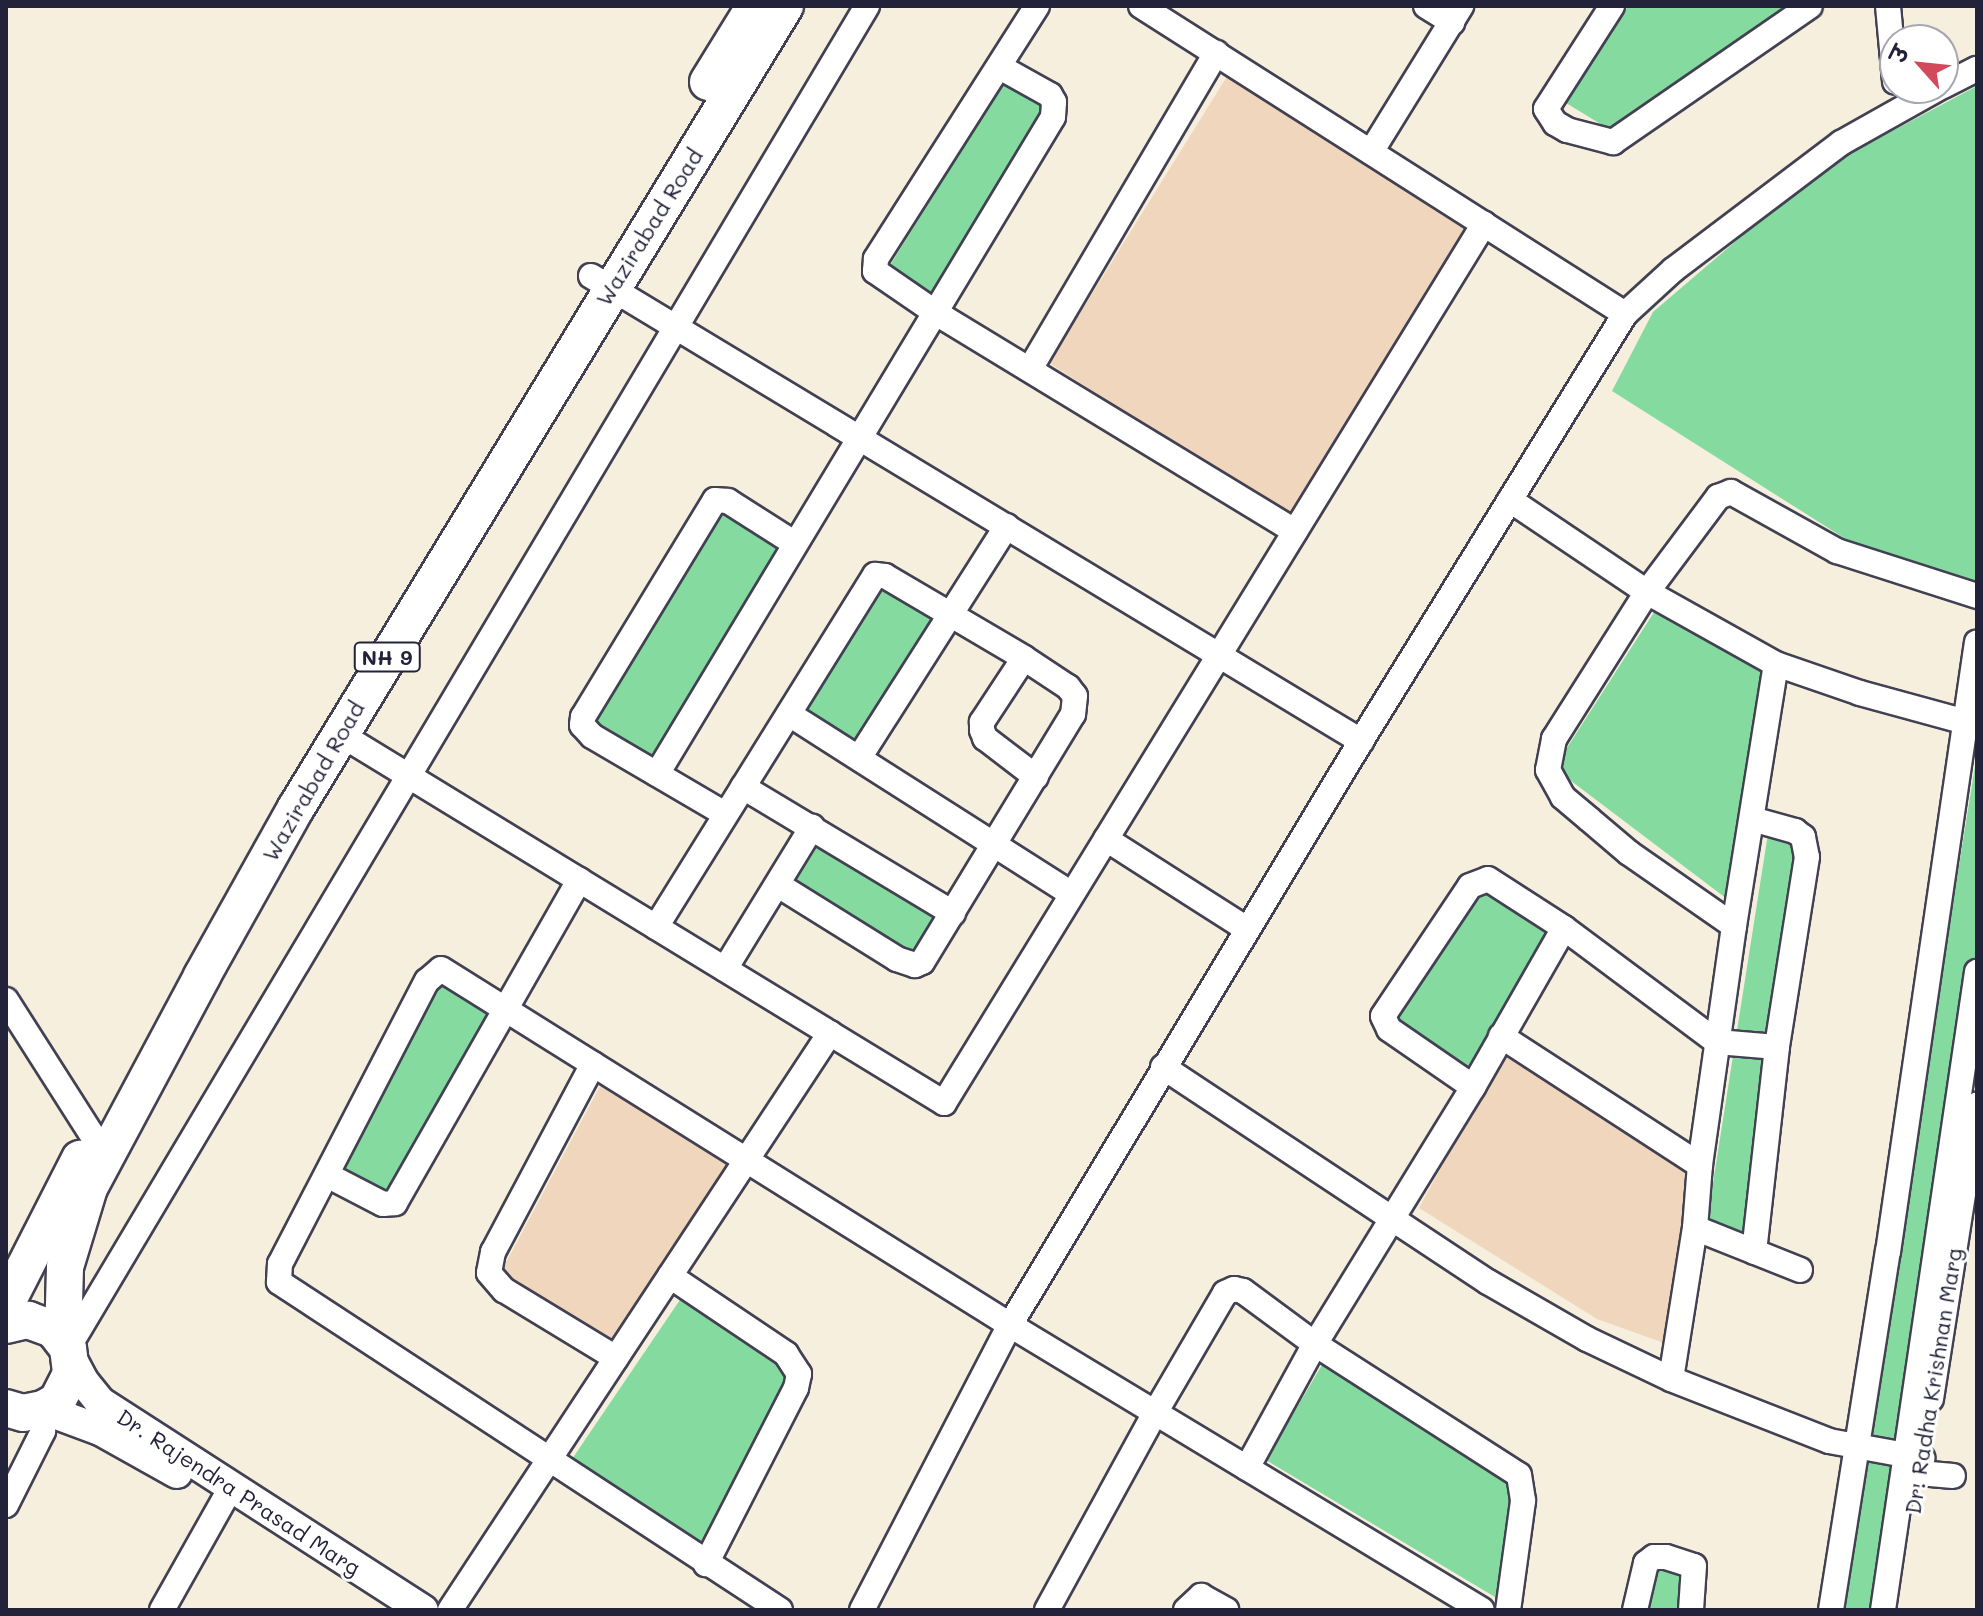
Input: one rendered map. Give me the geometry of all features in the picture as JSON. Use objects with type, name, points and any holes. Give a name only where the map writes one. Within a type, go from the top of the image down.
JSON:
[{"type":"highway","name":"Wazirabad Road","points":[[23,1411],[57,1401],[66,1388],[65,1267],[89,1188],[202,976],[602,281],[755,6]]},
{"type":"highway","name":"Wazirabad Road","points":[[6,1304],[187,954],[282,786],[602,281],[785,6]]},
{"type":"highway","points":[[6,1325],[28,1320],[41,1323],[68,1348]]},
{"type":"main road","name":"Dr. Rajendra Prasad Marg","points":[[68,1348],[83,1381],[100,1402],[423,1610]]},
{"type":"main road","name":"Dr. Rajendra Prasad Marg","points":[[23,1411],[100,1430],[224,1500],[395,1610]]},
{"type":"street","points":[[68,1348],[867,6]]},
{"type":"street","points":[[1037,6],[874,265],[879,276],[1295,531]]},
{"type":"street","points":[[1141,6],[1625,314]]},
{"type":"street","points":[[1371,152],[1456,14],[1426,6]]},
{"type":"street","points":[[1612,6],[1546,109],[1555,123],[1567,130],[1613,142],[1810,6]]},
{"type":"street","points":[[1030,369],[1216,53]]},
{"type":"street","points":[[657,774],[1053,117],[1054,102],[1050,95],[1000,67]]},
{"type":"street","points":[[1959,78],[1977,69]]},
{"type":"street","points":[[862,1610],[1010,1325],[1361,741],[1625,314],[1673,270],[1892,104]]},
{"type":"street","points":[[340,734],[944,1103],[1484,224]]},
{"type":"street","points":[[602,281],[1361,741]]},
{"type":"street","points":[[1734,926],[1629,853],[1563,797],[1548,770],[1554,739],[1647,592],[1718,497],[1731,492],[1837,551],[1977,596]]},
{"type":"street","points":[[725,814],[587,732],[582,725],[586,708],[715,500],[728,501],[794,543]]},
{"type":"street","points":[[1510,500],[1647,592],[1776,664],[1860,693],[1970,724]]},
{"type":"street","points":[[859,758],[1007,526]]},
{"type":"street","points":[[656,927],[875,575],[885,576],[1068,687],[1077,705],[927,957],[915,965],[897,959],[778,885]]},
{"type":"street","points":[[1831,1610],[1970,724],[1977,642]]},
{"type":"street","points":[[1024,658],[982,722],[982,730],[985,738],[1036,777]]},
{"type":"street","points":[[1671,1379],[1695,1228],[1700,1165],[1734,926],[1776,664]]},
{"type":"street","points":[[789,714],[993,847],[1072,894]]},
{"type":"street","points":[[743,787],[953,913]]},
{"type":"street","points":[[1752,819],[1795,831],[1803,837],[1807,857],[1777,1047],[1754,1252]]},
{"type":"street","points":[[725,969],[812,827]]},
{"type":"street","points":[[1106,839],[1247,929]]},
{"type":"street","points":[[327,1175],[383,1204],[395,1203],[503,1008],[579,880]]},
{"type":"street","points":[[1473,1087],[1383,1023],[1387,1007],[1470,886],[1479,881],[1495,881],[1564,928],[1717,1042],[1777,1047]]},
{"type":"street","points":[[1247,1468],[1315,1344],[1473,1087],[1564,928]]},
{"type":"street","points":[[780,1610],[279,1282],[280,1264],[434,973],[441,969],[1010,1325],[1482,1610]]},
{"type":"street","points":[[1957,1237],[1977,972]]},
{"type":"street","points":[[6,1000],[92,1135]]},
{"type":"street","points":[[450,1610],[830,1033]]},
{"type":"street","points":[[1501,1036],[1700,1165]]},
{"type":"street","points":[[593,1064],[493,1252],[489,1273],[504,1290],[616,1358]]},
{"type":"street","points":[[1163,1067],[1392,1215],[1488,1282],[1587,1339],[1762,1417],[1855,1447],[1916,1462],[1953,1476]]},
{"type":"street","name":"Dr. Radha Krishnan Marg","points":[[1896,1610],[1916,1462],[1957,1237],[1977,1105]]},
{"type":"street","points":[[1695,1228],[1800,1270]]},
{"type":"street","points":[[670,1276],[786,1354],[799,1374],[796,1388],[706,1564]]},
{"type":"street","points":[[1047,1610],[1155,1413],[1225,1293],[1234,1289],[1243,1291],[1315,1344],[1519,1475],[1523,1501],[1508,1610]]},
{"type":"street","points":[[6,1505],[43,1431],[23,1411]]},
{"type":"street","points":[[1883,1610],[1916,1462]]},
{"type":"street","points":[[162,1610],[224,1500]]},
{"type":"street","points":[[1635,1610],[1646,1563],[1654,1557],[1666,1557],[1694,1566],[1691,1610]]},
{"type":"street","points":[[1186,1610],[1201,1596],[1226,1610]]},
{"type":"shaded area","points":[[1231,70],[1476,223],[1294,519],[1049,363]]},
{"type":"shaded area","points":[[1511,1039],[1696,1163],[1664,1343],[1597,1319],[1419,1208]]},
{"type":"shaded area","points":[[606,1075],[737,1159],[613,1348],[502,1270]]},
{"type":"green space","points":[[1628,6],[1791,6],[1612,131],[1566,103]]},
{"type":"green space","points":[[1008,74],[1054,102],[934,295],[889,267]]},
{"type":"green space","points":[[1977,86],[1977,587],[1852,543],[1612,391],[1653,312],[1819,170],[1943,104],[1959,104],[1959,96]]},
{"type":"green space","points":[[724,502],[786,540],[651,761],[589,723]]},
{"type":"green space","points":[[884,575],[943,612],[859,744],[801,707]]},
{"type":"green space","points":[[1658,606],[1768,673],[1735,905],[1554,768]]},
{"type":"green space","points":[[1977,754],[1977,1037],[1892,1610],[1839,1610]]},
{"type":"green space","points":[[1770,821],[1806,832],[1742,1233],[1707,1221]]},
{"type":"green space","points":[[823,838],[943,914],[913,960],[794,884]]},
{"type":"green space","points":[[1483,880],[1552,933],[1466,1076],[1394,1021]]},
{"type":"green space","points":[[446,967],[497,1003],[389,1201],[336,1172]]},
{"type":"green space","points":[[686,1291],[799,1363],[701,1547],[570,1462]]},
{"type":"green space","points":[[1329,1353],[1524,1475],[1505,1603],[1266,1460]]},
{"type":"green space","points":[[1654,1563],[1691,1568],[1684,1610],[1647,1610]]}]
